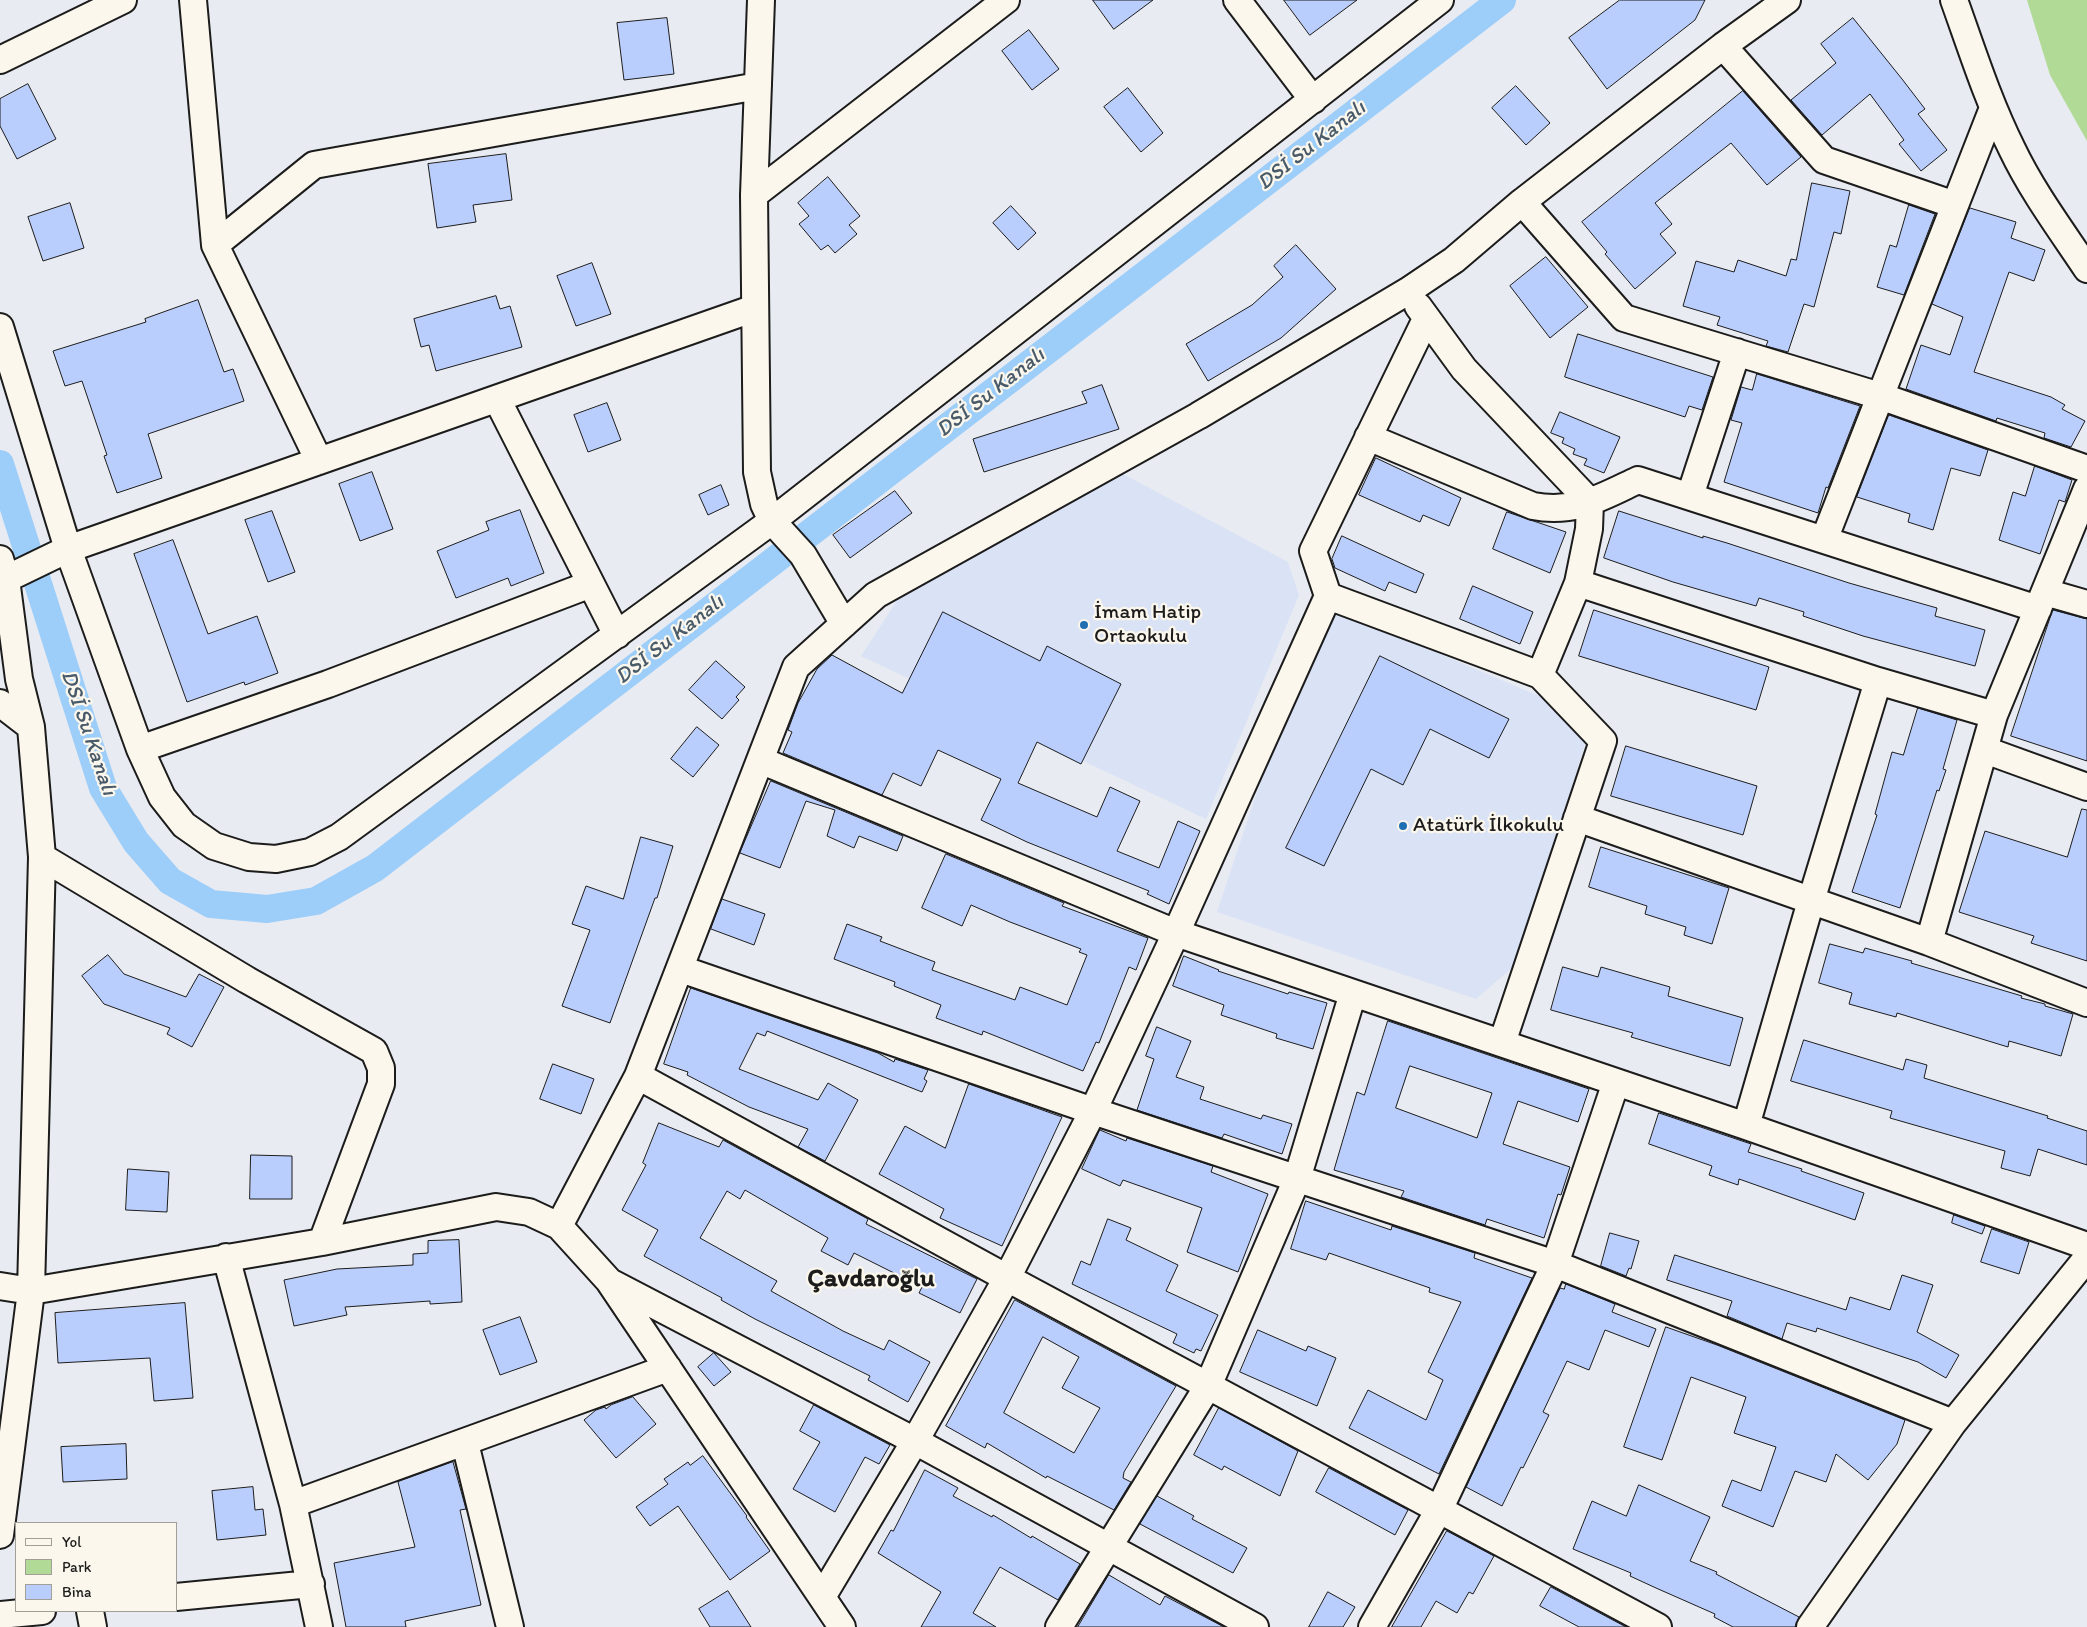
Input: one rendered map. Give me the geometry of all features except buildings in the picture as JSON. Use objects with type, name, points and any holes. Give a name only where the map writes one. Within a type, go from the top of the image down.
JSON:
[{"type":"street","points":[[0,60],[123,0]]},
{"type":"street","points":[[193,0],[215,245],[319,461]]},
{"type":"street","points":[[761,0],[754,195],[757,472],[764,504],[772,521],[803,555],[844,624]]},
{"type":"street","points":[[754,195],[1006,0]]},
{"type":"street","points":[[1237,0],[1313,100]]},
{"type":"street","points":[[0,327],[68,549],[140,749],[162,797],[184,824],[214,846],[249,858],[276,859],[310,852],[339,837],[772,521],[1440,0]]},
{"type":"street","points":[[559,1226],[638,1076],[681,970],[796,667],[876,595],[1198,416],[1408,291],[1454,260],[1522,202],[1723,46],[1787,0]]},
{"type":"street","points":[[1954,0],[1993,108],[2012,151],[2037,195],[2087,269]]},
{"type":"street","points":[[1723,46],[1824,160],[1955,206]]},
{"type":"street","points":[[215,245],[314,166],[758,86]]},
{"type":"street","points":[[1824,540],[1993,108]]},
{"type":"street","points":[[1522,202],[1624,318],[1880,396],[2087,469]]},
{"type":"street","points":[[1408,291],[1426,319],[1464,369],[1590,502],[1589,529],[1578,583],[1540,675]]},
{"type":"street","points":[[0,1535],[31,1290],[42,857],[31,727],[19,679],[2,576],[68,549],[755,308]]},
{"type":"street","points":[[822,1597],[915,1441],[1007,1278],[1093,1111],[1176,933],[1328,596],[1313,551],[1426,319]]},
{"type":"street","points":[[1690,496],[1737,352]]},
{"type":"street","points":[[497,398],[617,635]]},
{"type":"street","points":[[1368,437],[1533,506],[1559,510],[1590,502],[1638,480],[1824,540],[2042,600],[2087,604]]},
{"type":"street","points":[[1929,942],[1994,715],[2087,489]]},
{"type":"street","points":[[1578,583],[1878,681],[1994,715]]},
{"type":"street","points":[[140,749],[328,684],[591,584]]},
{"type":"street","points":[[1328,596],[1540,675],[1604,741],[1502,1043]]},
{"type":"street","points":[[1746,1126],[1811,900],[1878,681]]},
{"type":"street","points":[[0,703],[31,727]]},
{"type":"street","points":[[1984,750],[2087,787]]},
{"type":"street","points":[[760,760],[1176,933],[1746,1126],[2087,1246]]},
{"type":"street","points":[[1577,818],[1929,942],[2087,1004]]},
{"type":"street","points":[[42,857],[247,980],[374,1051],[381,1068],[381,1084],[322,1242]]},
{"type":"street","points":[[681,970],[1093,1111],[1555,1264],[1953,1423]]},
{"type":"street","points":[[1059,1627],[1208,1386],[1297,1179],[1353,993]]},
{"type":"street","points":[[638,1076],[1007,1278],[1440,1508],[1658,1627]]},
{"type":"street","points":[[1372,1627],[1440,1508],[1555,1264],[1616,1082]]},
{"type":"street","points":[[0,1286],[31,1290],[322,1242],[496,1207],[529,1212],[559,1226],[609,1281],[842,1627]]},
{"type":"street","points":[[226,1257],[293,1504],[319,1627]]},
{"type":"street","points":[[1810,1627],[1953,1423],[2087,1258]]},
{"type":"street","points":[[609,1281],[915,1441],[1255,1627]]},
{"type":"street","points":[[293,1504],[668,1368]]},
{"type":"street","points":[[465,1443],[510,1627]]},
{"type":"street","points":[[178,1598],[311,1584]]},
{"type":"street","points":[[0,1615],[32,1612]]},
{"type":"street","points":[[90,1612],[93,1627]]},
{"type":"shaded area","name":"İmam Hatip Ortaokulu","points":[[1123,474],[1288,562],[1299,595],[1206,819],[861,656],[902,593]]},
{"type":"shaded area","name":"Atatürk İlkokulu","points":[[1320,603],[1560,705],[1586,740],[1519,962],[1476,999],[1217,912]]},
{"type":"green space","points":[[2027,0],[2087,0],[2087,141],[2050,75]]},
{"type":"waterway","name":"DSİ Su Kanalı","points":[[0,464],[103,788],[136,842],[170,881],[211,904],[267,909],[316,901],[375,868],[1502,0]]},
{"type":"place","name":"İmam Hatip Ortaokulu","points":[[1084,625]]},
{"type":"place","name":"Atatürk İlkokulu","points":[[1403,826]]},
{"type":"district","name":"Çavdaroğlu","points":[[871,1279]]}]
